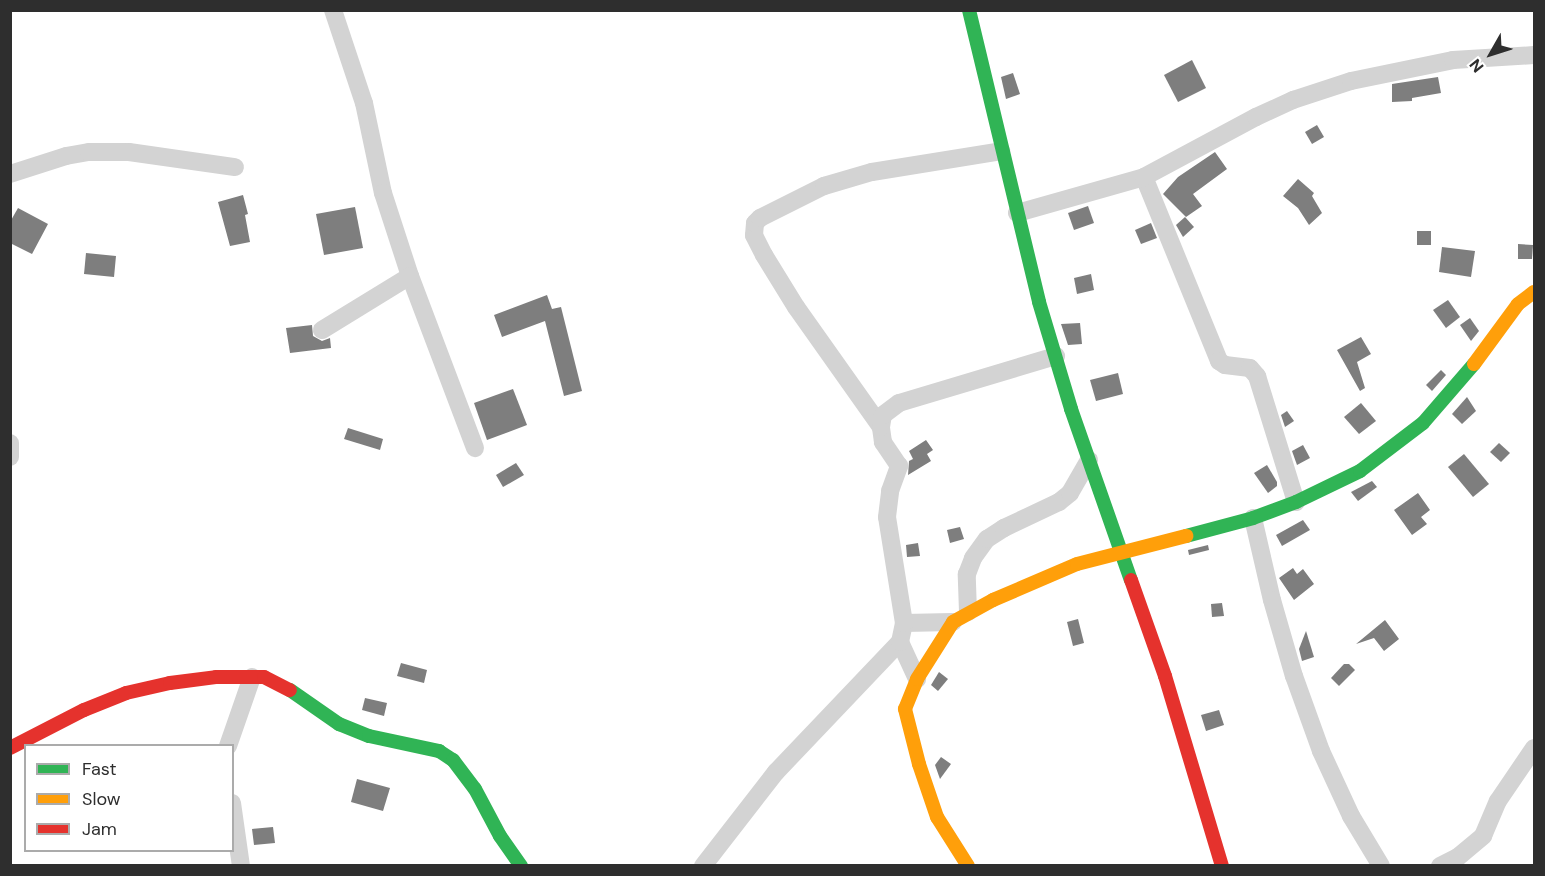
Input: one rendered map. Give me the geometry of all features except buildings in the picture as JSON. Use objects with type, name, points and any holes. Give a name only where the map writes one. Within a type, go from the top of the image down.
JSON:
[{"type":"street","points":[[333,10],[364,103],[383,193],[410,276],[475,448]]},
{"type":"street","points":[[969,10],[1039,302],[1089,460],[1166,676],[1222,866]]},
{"type":"street","points":[[1017,213],[1144,177],[1256,117],[1293,100],[1351,81],[1453,60],[1534,55]]},
{"type":"street","points":[[881,427],[796,307],[764,255],[754,235],[755,222],[824,186],[862,175],[1001,151]]},
{"type":"street","points":[[10,174],[57,158],[89,152],[129,152],[235,167]]},
{"type":"street","points":[[1144,177],[1219,361],[1225,365],[1250,368],[1257,376],[1296,502]]},
{"type":"street","points":[[322,330],[410,276]]},
{"type":"street","points":[[904,623],[960,617],[1077,564],[1123,551],[1161,544],[1253,518],[1296,502],[1360,471],[1388,452],[1423,423],[1463,379],[1518,304],[1534,292]]},
{"type":"street","points":[[703,866],[777,772],[900,642],[904,623],[900,590],[888,537],[887,517],[890,491],[898,466],[883,442],[881,427],[883,415],[899,403],[1056,356]]},
{"type":"street","points":[[10,443],[10,457]]},
{"type":"street","points":[[968,866],[937,817],[919,764],[905,709],[916,679],[960,617],[967,574],[973,558],[987,539],[1004,528],[1059,502],[1070,493],[1089,460]]},
{"type":"street","points":[[1253,518],[1272,600],[1294,676],[1321,751],[1352,816],[1381,866]]},
{"type":"street","points":[[900,642],[916,679]]},
{"type":"street","points":[[229,744],[235,719],[252,676]]},
{"type":"street","points":[[10,748],[84,710],[126,693],[182,681],[252,676],[276,681],[339,724],[369,736],[439,751],[453,760],[475,789],[500,836],[521,866]]},
{"type":"street","points":[[1440,866],[1458,857],[1483,836],[1498,801],[1534,748]]},
{"type":"street","points":[[234,817],[241,866]]},
{"type":"traffic: fast","points":[[969,10],[1039,302],[1071,409],[1131,580]]},
{"type":"traffic: fast","points":[[1186,536],[1253,518],[1296,502],[1360,471],[1423,423],[1474,364]]},
{"type":"traffic: fast","points":[[290,690],[339,724],[369,736],[439,751],[453,760],[475,789],[500,836],[521,866]]},
{"type":"traffic: slow","points":[[1474,364],[1518,304],[1534,292]]},
{"type":"traffic: slow","points":[[968,866],[937,817],[919,764],[905,709],[917,679],[953,622],[993,600],[1077,564],[1186,536]]},
{"type":"traffic: jam","points":[[1131,580],[1165,676],[1222,866]]},
{"type":"traffic: jam","points":[[10,748],[84,710],[126,693],[170,683],[216,677],[264,677],[290,690]]}]
